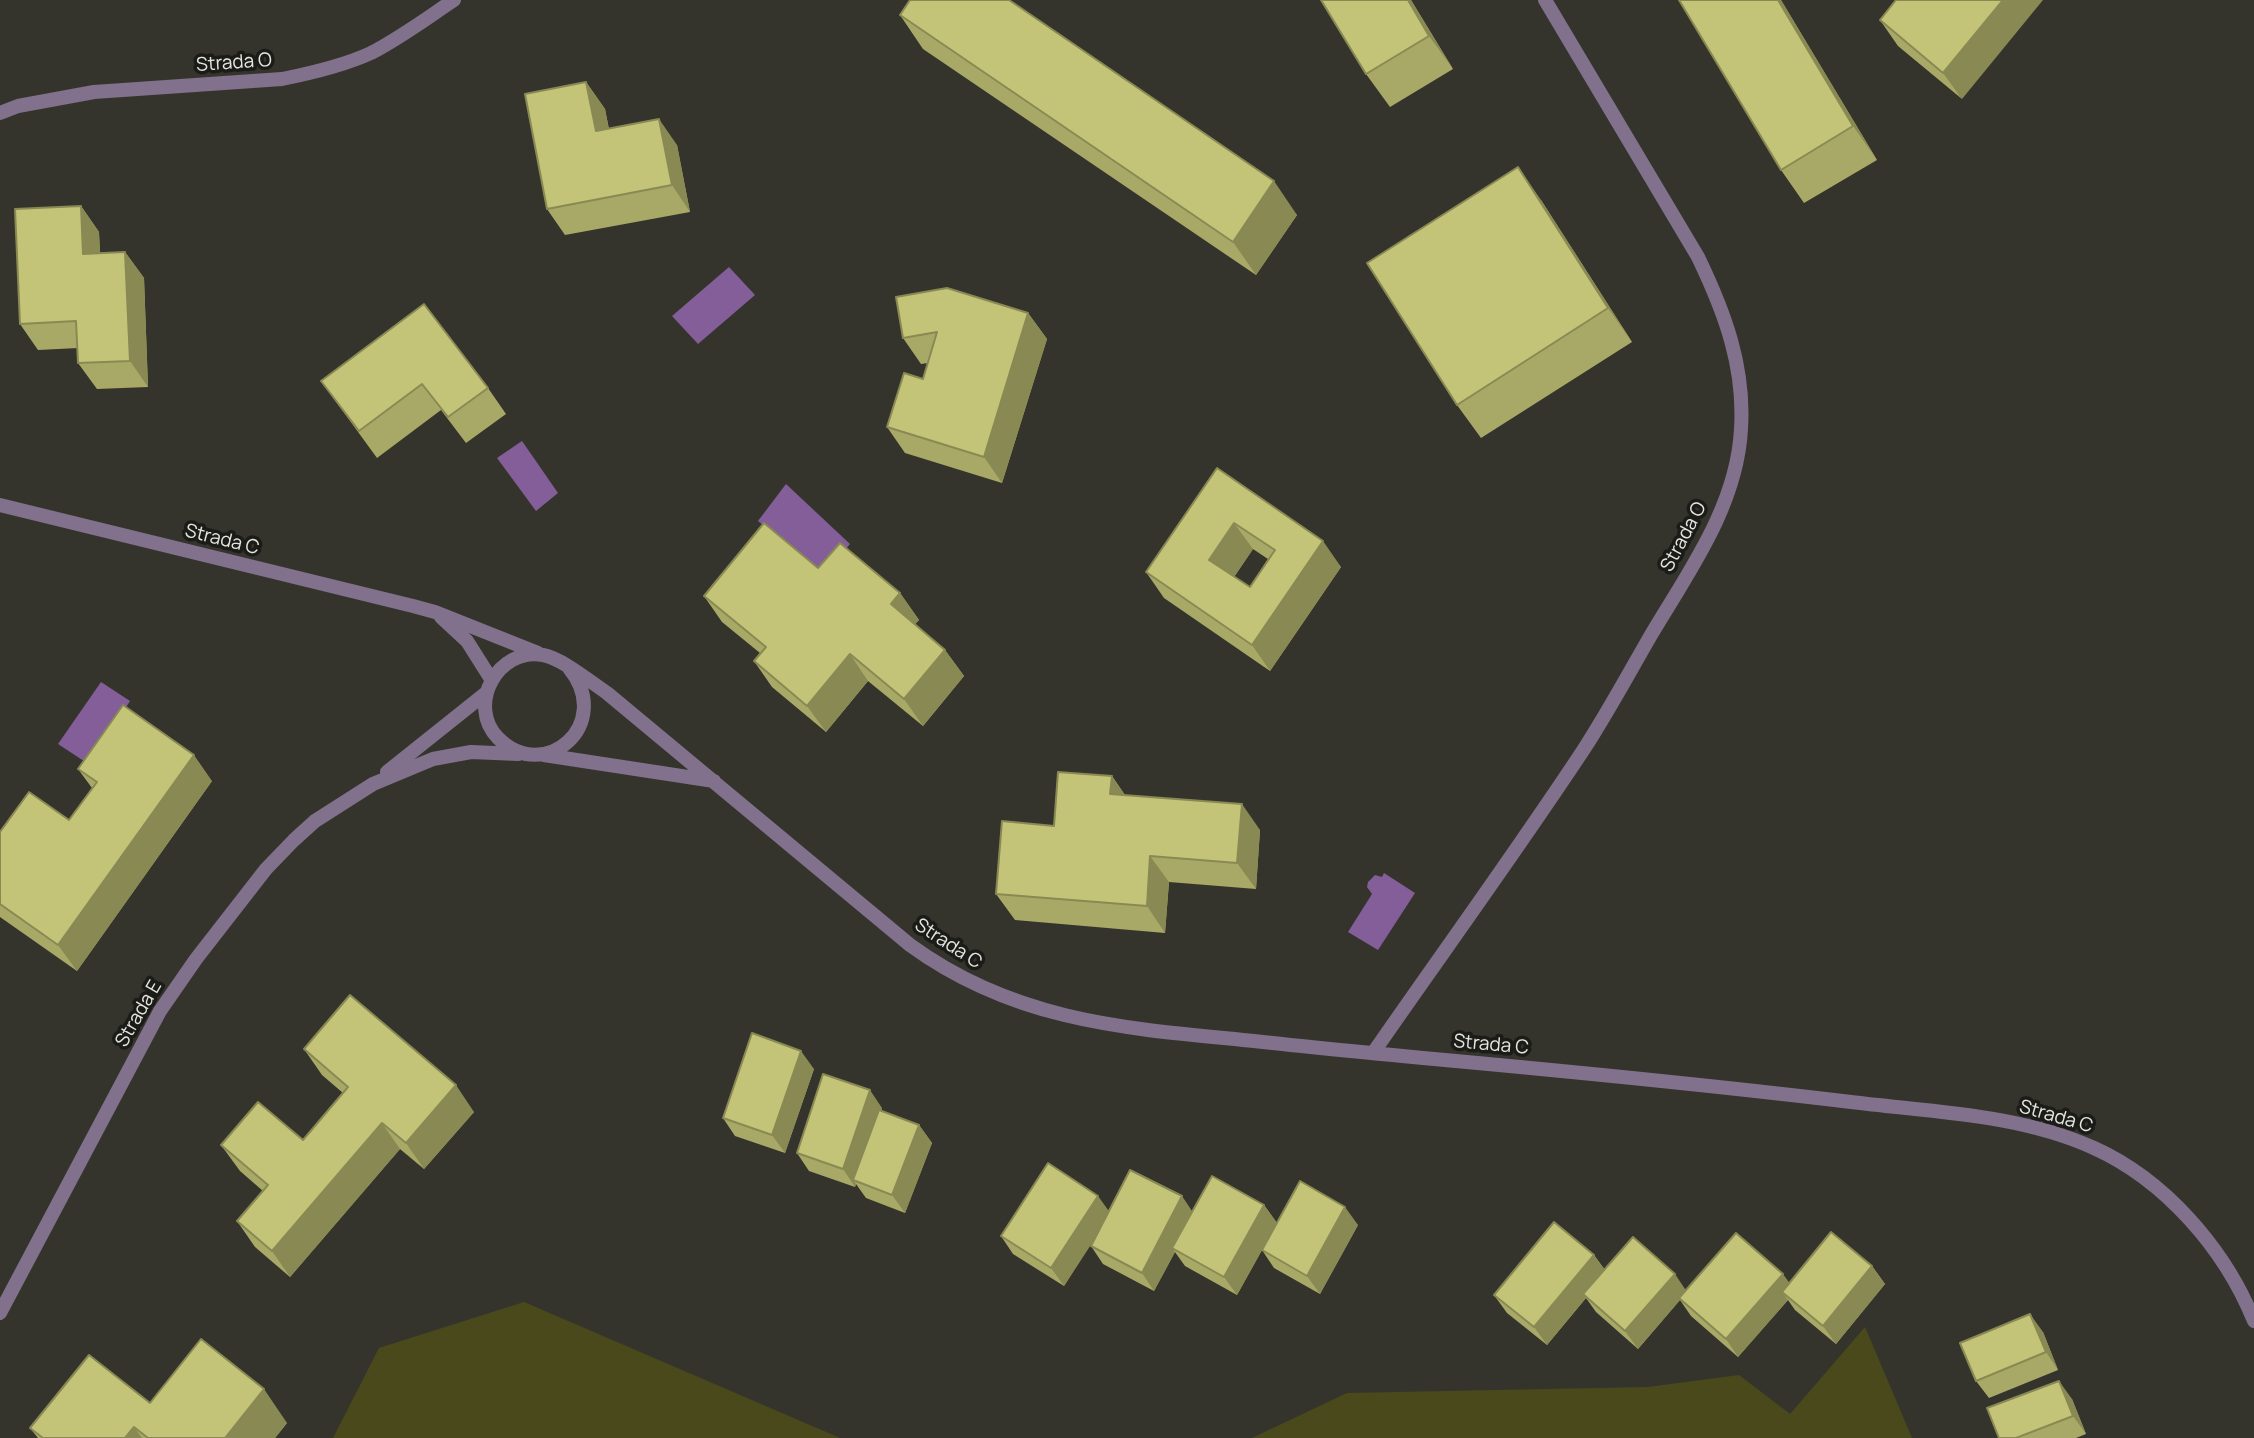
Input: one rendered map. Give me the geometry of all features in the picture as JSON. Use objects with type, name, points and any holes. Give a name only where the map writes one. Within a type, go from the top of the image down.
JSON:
[{"type":"street","name":"Strada O","points":[[0,113],[18,106],[94,92],[282,79],[306,74],[353,61],[372,52],[454,0]]},
{"type":"street","name":"Strada O","points":[[1373,1053],[1585,747],[1717,523],[1737,460],[1742,398],[1730,332],[1717,297],[1698,257],[1545,0]]},
{"type":"street","name":"Strada C","points":[[0,505],[435,612],[542,655]]},
{"type":"street","name":"Strada C","points":[[435,612],[467,641],[489,686]]},
{"type":"street","points":[[534,755],[558,749],[571,738],[581,725],[585,708],[584,694],[569,668],[542,655],[513,659],[501,667],[489,686],[485,707],[488,721],[496,736],[509,747],[534,755],[715,782]]},
{"type":"street","name":"Strada C","points":[[569,668],[607,693],[910,945],[944,969],[992,993],[1045,1011],[1136,1030],[1678,1082],[1987,1119],[2050,1132],[2097,1149],[2147,1180],[2171,1201],[2196,1228],[2239,1287],[2254,1321]]},
{"type":"street","name":"Strada E","points":[[373,784],[489,686]]},
{"type":"street","name":"Strada E","points":[[0,1312],[160,1012],[195,959],[240,900],[293,840],[334,807],[373,784],[433,759],[471,752],[534,755]]},
{"type":"shaded area","points":[[729,267],[755,295],[698,344],[672,316]]},
{"type":"shaded area","points":[[522,441],[558,493],[536,511],[497,458]]},
{"type":"shaded area","points":[[786,484],[850,544],[824,575],[758,521]]},
{"type":"shaded area","points":[[101,682],[130,701],[90,765],[58,744]]},
{"type":"shaded area","points":[[1384,873],[1415,893],[1378,950],[1348,932],[1372,894],[1367,887],[1368,882],[1375,875],[1382,877]]},
{"type":"shaded area","points":[[524,1302],[840,1438],[333,1438],[379,1348]]},
{"type":"shaded area","points":[[1865,1327],[1912,1438],[1252,1438],[1347,1393],[1648,1387],[1739,1375],[1790,1414]]},
{"type":"building","points":[[910,0],[1009,0],[1274,181],[1233,242],[900,15]]},
{"type":"building","points":[[1321,0],[1408,0],[1429,36],[1366,74]]},
{"type":"building","points":[[1679,0],[1778,0],[1853,126],[1781,170]]},
{"type":"building","points":[[1896,0],[2003,0],[1943,73],[1880,20]]},
{"type":"building","points":[[586,82],[596,131],[659,119],[672,185],[547,209],[525,94]]},
{"type":"building","points":[[1518,167],[1608,308],[1457,405],[1367,263]]},
{"type":"building","points":[[81,206],[83,254],[125,252],[130,361],[78,363],[76,321],[20,324],[15,209]]},
{"type":"building","points":[[947,288],[1028,313],[984,457],[887,427],[904,373],[923,379],[937,332],[903,338],[896,297]]},
{"type":"building","points":[[424,304],[488,388],[448,417],[422,384],[359,431],[321,381]]},
{"type":"building","points":[[1217,468],[1323,541],[1252,645],[1146,572]],"holes":[[[1234,523],[1275,550],[1250,587],[1209,560]]]},
{"type":"building","points":[[764,523],[818,568],[840,543],[900,593],[891,604],[945,650],[904,699],[850,654],[807,706],[754,661],[766,647],[704,596]]},
{"type":"building","points":[[123,705],[194,755],[58,945],[0,904],[0,832],[29,792],[69,820],[97,782],[78,769]]},
{"type":"building","points":[[1058,772],[1112,776],[1110,794],[1242,804],[1237,863],[1150,856],[1147,906],[996,894],[1002,821],[1054,826]]},
{"type":"building","points":[[350,995],[456,1085],[406,1143],[382,1123],[272,1251],[237,1221],[268,1185],[221,1145],[258,1102],[303,1140],[348,1087],[304,1049]]},
{"type":"building","points":[[752,1033],[801,1051],[772,1135],[723,1118]]},
{"type":"building","points":[[823,1074],[870,1090],[843,1169],[797,1153]]},
{"type":"building","points":[[879,1110],[919,1125],[892,1195],[853,1180]]},
{"type":"building","points":[[1048,1163],[1098,1196],[1051,1268],[1001,1236]]},
{"type":"building","points":[[1130,1170],[1182,1196],[1142,1273],[1091,1246]]},
{"type":"building","points":[[1212,1176],[1264,1205],[1224,1277],[1172,1248]]},
{"type":"building","points":[[1300,1181],[1345,1207],[1307,1276],[1262,1250]]},
{"type":"building","points":[[1554,1222],[1594,1255],[1534,1327],[1494,1295]]},
{"type":"building","points":[[1831,1232],[1872,1266],[1823,1326],[1782,1292]]},
{"type":"building","points":[[1736,1233],[1783,1274],[1726,1339],[1679,1298]]},
{"type":"building","points":[[1633,1237],[1675,1274],[1625,1331],[1583,1294]]},
{"type":"building","points":[[2030,1314],[2046,1352],[1976,1381],[1960,1343]]},
{"type":"building","points":[[201,1339],[264,1389],[225,1438],[148,1438],[134,1427],[125,1438],[43,1438],[30,1428],[89,1355],[150,1403]]},
{"type":"building","points":[[2059,1381],[2073,1416],[2016,1438],[1999,1438],[1987,1408]]}]
